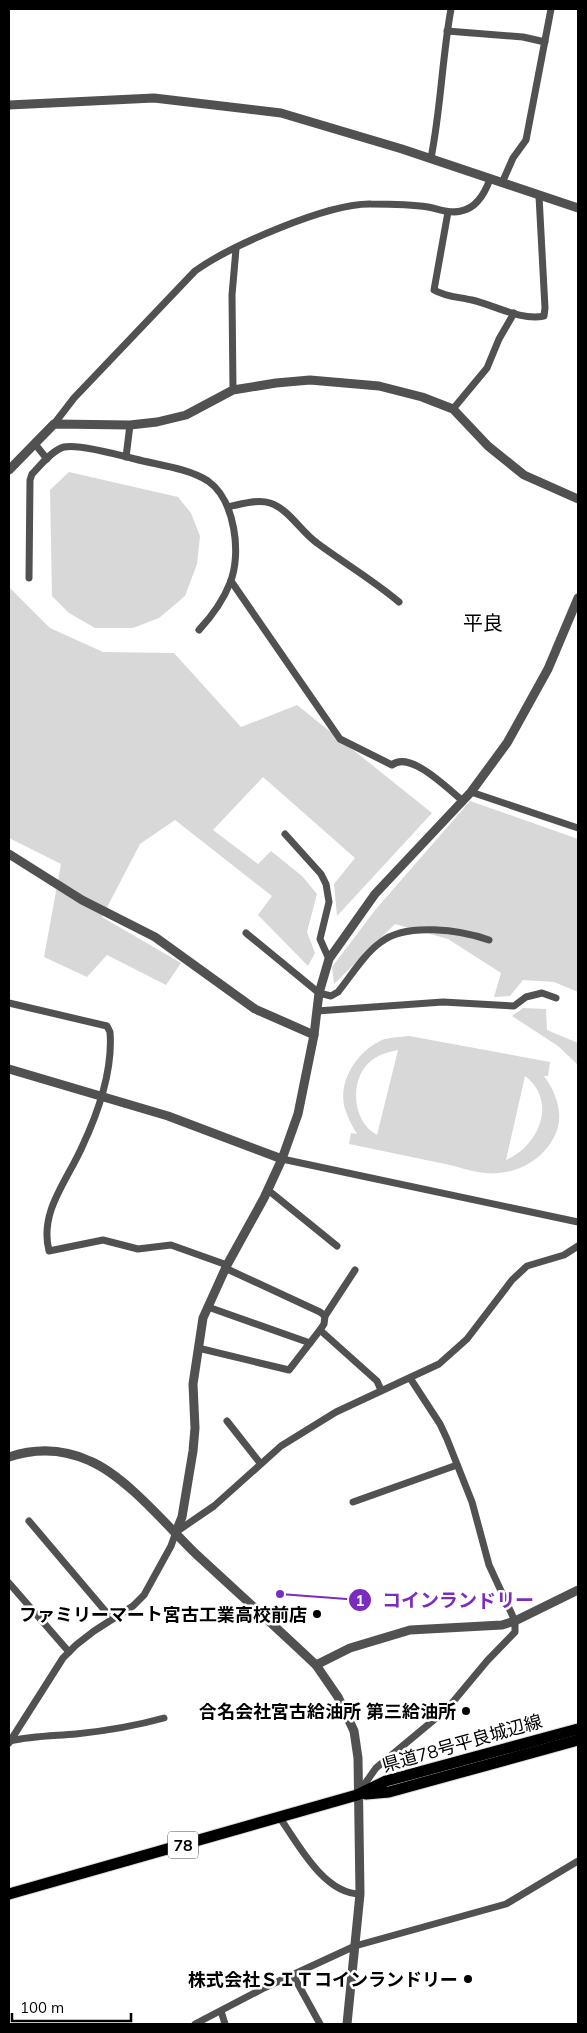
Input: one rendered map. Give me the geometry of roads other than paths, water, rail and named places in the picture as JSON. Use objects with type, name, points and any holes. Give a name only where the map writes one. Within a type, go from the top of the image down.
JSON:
[{"type":"main road","name":"県道78号平良城辺線","points":[[9,1894],[280,1818],[357,1795],[386,1782],[578,1729]]},
{"type":"main road","name":"県道78号平良城辺線","points":[[357,1795],[389,1792],[578,1740]]},
{"type":"street","points":[[431,158],[440,116],[447,32],[451,9]]},
{"type":"street","points":[[502,183],[513,158],[526,140],[551,9]]},
{"type":"street","points":[[447,32],[523,37],[545,42]]},
{"type":"street","points":[[9,105],[38,105],[132,98],[197,102],[281,113],[431,158],[578,208]]},
{"type":"street","points":[[9,470],[54,424],[74,398],[195,271],[210,260],[302,220],[345,207],[367,204],[401,204],[448,212],[462,211],[476,204],[490,179]]},
{"type":"street","points":[[448,212],[434,290],[441,294],[472,300],[514,313],[544,316],[539,196]]},
{"type":"street","points":[[233,390],[232,295],[236,249]]},
{"type":"street","points":[[453,409],[487,368],[499,339],[514,313]]},
{"type":"street","points":[[54,424],[130,426],[157,422],[186,415],[233,390],[310,380],[379,386],[453,409],[488,446],[524,475],[578,499]]},
{"type":"street","points":[[126,456],[130,426]]},
{"type":"street","points":[[35,444],[47,459]]},
{"type":"street","points":[[29,578],[30,480],[32,474],[47,459],[64,447],[126,456],[201,477],[217,488],[228,507],[236,535],[231,581],[213,614],[199,630]]},
{"type":"street","points":[[228,507],[268,502],[277,506],[316,543],[377,584],[399,602]]},
{"type":"street","points":[[231,581],[340,739],[392,765],[401,760],[406,760],[422,769],[463,801]]},
{"type":"street","points":[[9,1742],[69,1652],[94,1631],[133,1606],[144,1594],[171,1546],[182,1518],[193,1451],[193,1384],[198,1348],[208,1307],[226,1266],[268,1190],[282,1159],[298,1114],[314,1035],[320,993],[329,958],[375,894],[471,792],[520,723],[548,669],[578,598]]},
{"type":"street","points":[[471,792],[578,828]]},
{"type":"street","points":[[285,834],[321,874],[326,884],[329,902],[320,940],[329,958]]},
{"type":"street","points":[[9,854],[82,900],[155,937],[256,1009],[314,1035]]},
{"type":"street","points":[[246,933],[320,993],[331,996],[338,992],[378,943],[389,935],[403,931],[447,930],[474,934],[490,940]]},
{"type":"street","points":[[317,1011],[443,1002],[514,1006],[526,997],[542,993],[556,998]]},
{"type":"street","points":[[9,1003],[107,1026],[110,1039],[107,1074],[100,1098],[82,1148],[57,1194],[51,1210],[46,1234],[49,1251],[103,1240],[138,1249],[171,1245],[226,1266],[325,1316]]},
{"type":"street","points":[[9,1069],[100,1098],[168,1116],[282,1159],[578,1222]]},
{"type":"street","points":[[268,1190],[337,1246]]},
{"type":"street","points":[[176,1532],[214,1506],[281,1446],[318,1423],[381,1390],[439,1364],[467,1339],[512,1280],[527,1266],[564,1255],[578,1246]]},
{"type":"street","points":[[198,1348],[289,1370],[324,1324],[325,1316],[355,1270]]},
{"type":"street","points":[[208,1307],[310,1344]]},
{"type":"street","points":[[320,1330],[377,1381],[381,1390]]},
{"type":"street","points":[[357,1795],[376,1768],[447,1709],[514,1632],[515,1621],[489,1565],[472,1502],[457,1465],[440,1424],[410,1378]]},
{"type":"street","points":[[227,1421],[260,1463]]},
{"type":"street","points":[[9,1457],[42,1450],[54,1450],[89,1460],[137,1496],[176,1532],[195,1553],[316,1665],[338,1697],[354,1731],[358,1758],[357,1795],[360,1894],[346,2024]]},
{"type":"street","points":[[353,1502],[457,1465]]},
{"type":"street","points":[[29,1521],[112,1619]]},
{"type":"street","points":[[9,1583],[69,1652]]},
{"type":"street","points":[[316,1665],[350,1648],[410,1630],[502,1625],[515,1621],[578,1590]]},
{"type":"street","points":[[9,1742],[30,1736],[108,1729],[164,1718]]},
{"type":"street","points":[[280,1818],[322,1877],[351,1894],[360,1894]]},
{"type":"street","points":[[195,2024],[293,1974],[355,1946],[506,1904],[578,1861]]},
{"type":"street","points":[[293,1974],[320,2024]]},
{"type":"street","points":[[221,2011],[225,2024]]},
{"type":"place","name":"コインランドリー","points":[[280,1594]]},
{"type":"place","name":"ファミリーマート宮古工業高校前店","points":[[317,1614]]},
{"type":"place","name":"合名会社宮古給油所 第三給油所","points":[[466,1711]]},
{"type":"place","name":"株式会社ＳＩＴコインランドリー","points":[[468,1979]]},
{"type":"district","name":"平良","points":[[483,622]]}]
